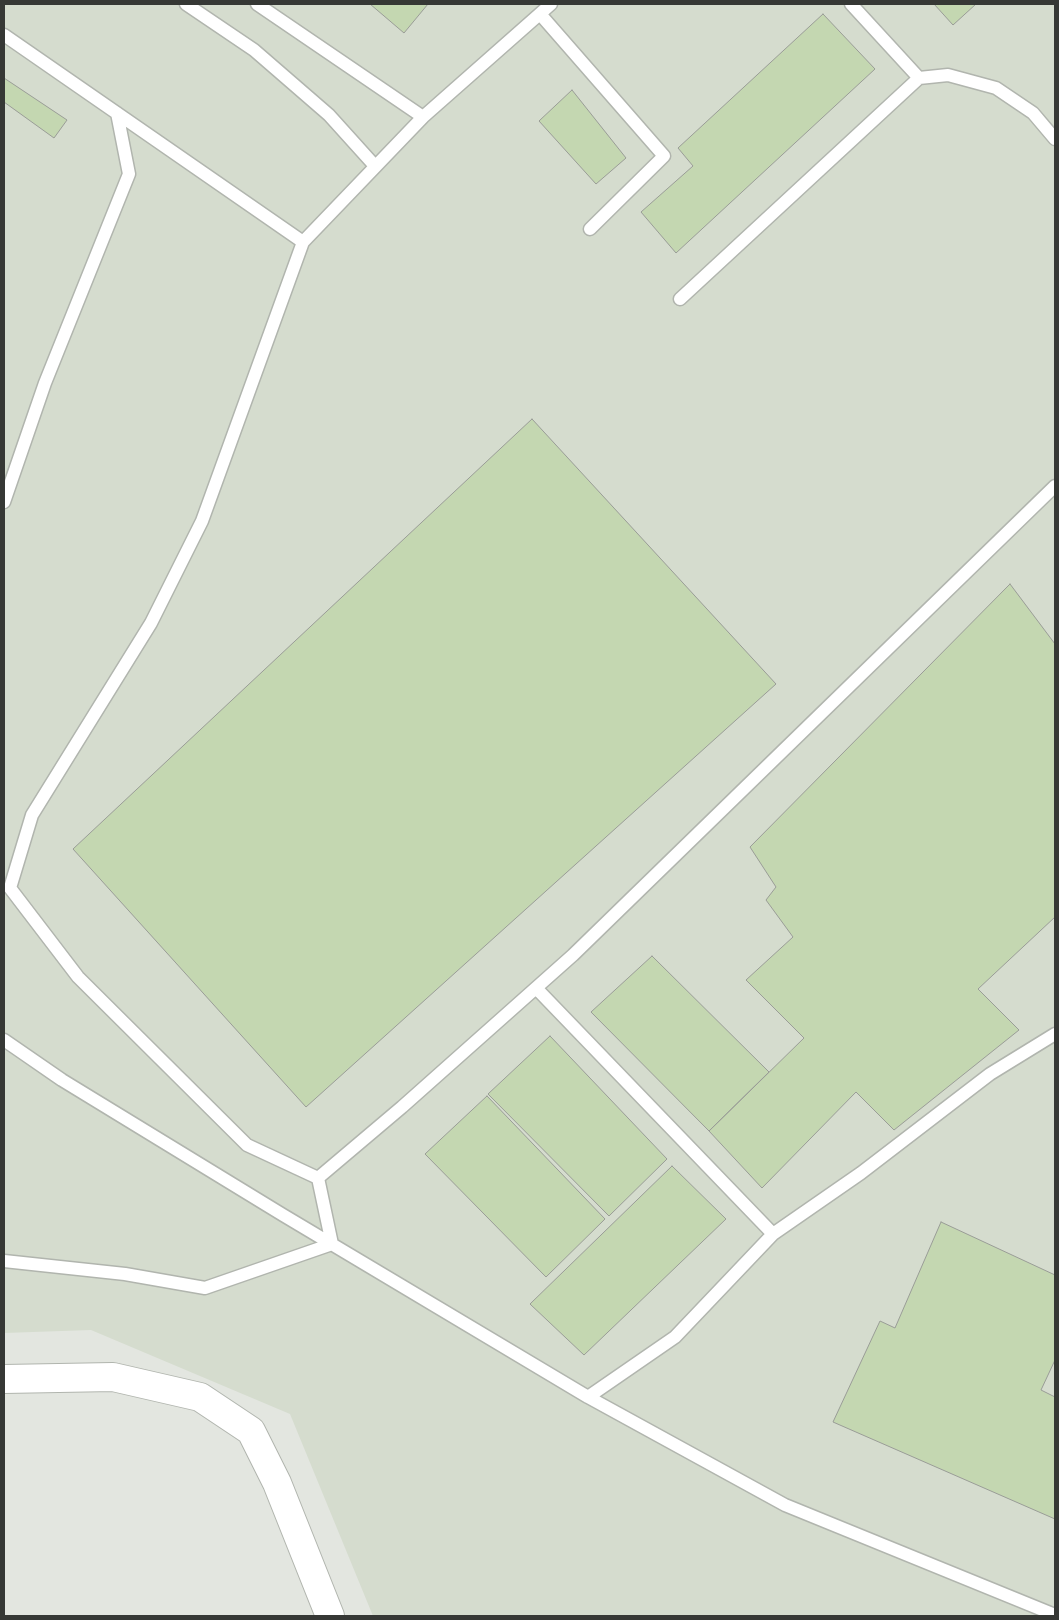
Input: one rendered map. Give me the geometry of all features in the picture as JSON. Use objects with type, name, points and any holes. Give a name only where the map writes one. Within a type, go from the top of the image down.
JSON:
[{"type":"street","points":[[4,1379],[113,1377],[200,1397],[251,1431],[277,1483],[330,1616]]},
{"type":"lane","points":[[186,4],[261,57],[329,115],[376,166]]},
{"type":"lane","points":[[257,4],[423,117]]},
{"type":"lane","points":[[318,1178],[247,1144],[78,977],[10,888],[32,815],[151,623],[202,522],[304,242],[423,117],[551,4]]},
{"type":"lane","points":[[851,4],[919,78]]},
{"type":"lane","points":[[540,14],[664,156],[590,229]]},
{"type":"lane","points":[[4,35],[304,242]]},
{"type":"lane","points":[[680,299],[919,78],[948,75],[996,88],[1033,113],[1055,139]]},
{"type":"lane","points":[[4,502],[45,382],[130,174],[117,113]]},
{"type":"lane","points":[[318,1178],[402,1107],[573,955],[1055,486]]},
{"type":"lane","points":[[536,988],[774,1234]]},
{"type":"lane","points":[[588,1396],[674,1337],[774,1234],[861,1173],[990,1074],[1055,1034]]},
{"type":"lane","points":[[4,1040],[62,1080],[332,1244],[588,1396],[786,1505],[1055,1615]]},
{"type":"lane","points":[[318,1178],[332,1244]]},
{"type":"lane","points":[[4,1261],[125,1274],[205,1288],[332,1244]]},
{"type":"shaded area","points":[[4,4],[1055,4],[1055,1616],[373,1616],[290,1414],[91,1330],[4,1333]]},
{"type":"building","points":[[370,4],[428,4],[404,33]]},
{"type":"building","points":[[934,4],[976,4],[953,25]]},
{"type":"building","points":[[823,14],[875,69],[676,253],[641,212],[693,166],[678,148]]},
{"type":"building","points":[[4,78],[67,120],[54,138],[4,102]]},
{"type":"building","points":[[572,90],[626,158],[596,184],[539,121]]},
{"type":"building","points":[[532,419],[776,684],[306,1107],[73,849]]},
{"type":"building","points":[[1010,584],[1055,644],[1055,917],[978,989],[1019,1030],[894,1130],[856,1092],[762,1188],[709,1131],[804,1038],[746,980],[793,937],[766,900],[776,887],[750,847]]},
{"type":"building","points":[[652,956],[769,1072],[709,1131],[591,1012]]},
{"type":"building","points":[[550,1036],[667,1159],[609,1216],[488,1094]]},
{"type":"building","points":[[487,1096],[605,1219],[546,1277],[425,1154]]},
{"type":"building","points":[[672,1166],[726,1219],[584,1355],[530,1304]]},
{"type":"building","points":[[941,1222],[1055,1275],[1055,1360],[1041,1390],[1055,1397],[1055,1519],[833,1422],[880,1321],[895,1328]]}]
